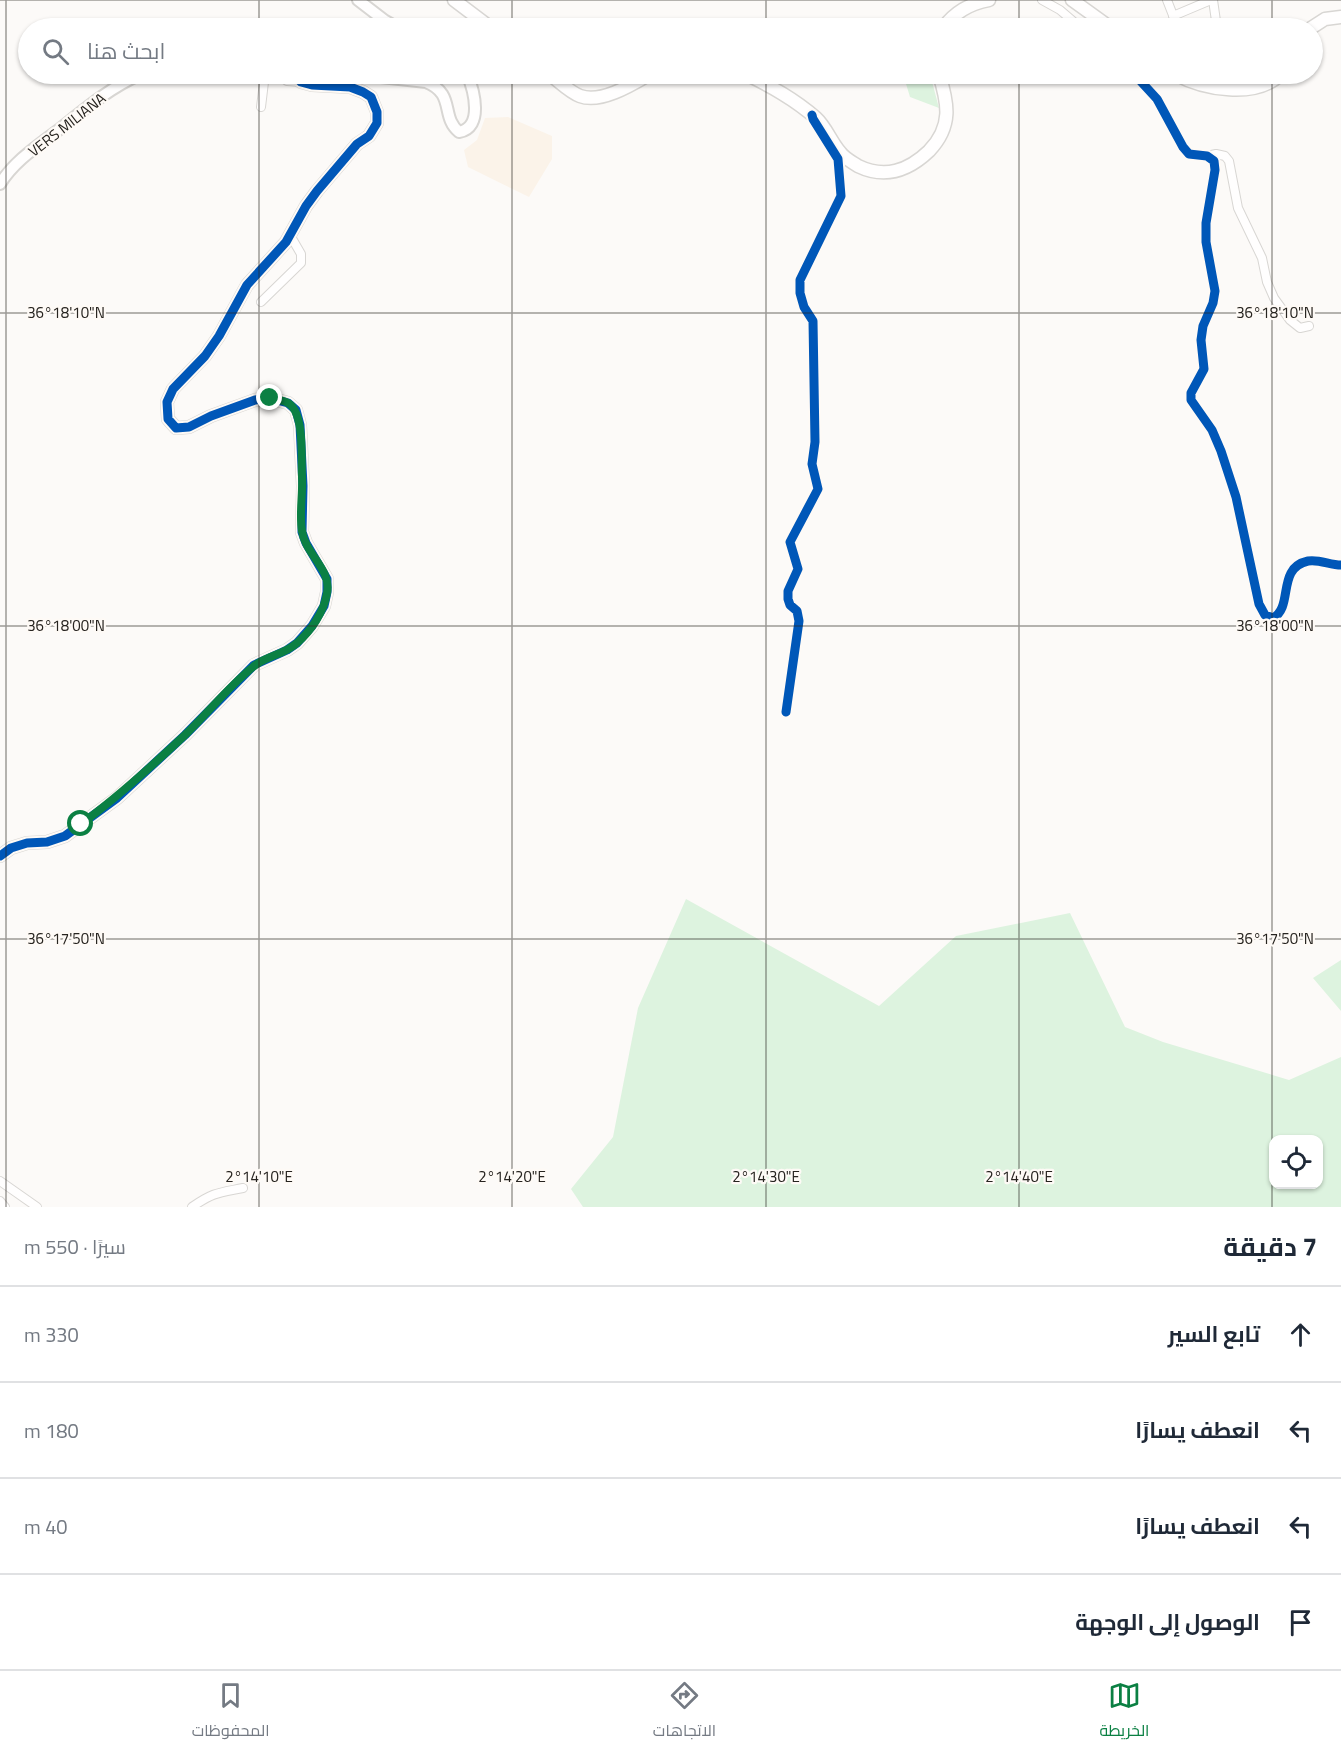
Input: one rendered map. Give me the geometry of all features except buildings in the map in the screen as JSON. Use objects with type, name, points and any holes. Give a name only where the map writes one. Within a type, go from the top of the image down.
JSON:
[{"type":"main road","points":[[454,0],[478,18]]},
{"type":"main road","points":[[951,18],[961,10],[989,0]]},
{"type":"main road","points":[[1072,0],[1097,18]]},
{"type":"main road","points":[[1323,20],[1341,17]]},
{"type":"main road","points":[[563,84],[580,96],[599,96],[633,84]]},
{"type":"main road","points":[[765,84],[794,99],[819,121],[841,154],[876,173],[900,170],[931,149],[948,115],[942,84]]},
{"type":"main road","points":[[1223,84],[1237,90],[1265,84]]},
{"type":"street","points":[[358,0],[381,18]]},
{"type":"street","points":[[1042,0],[1069,18]]},
{"type":"street","points":[[1167,0],[1173,16],[1212,0],[1215,18]]},
{"type":"street","name":"VERS MILIANA","points":[[0,184],[10,170],[31,151],[121,84]]},
{"type":"street","points":[[261,107],[264,84]]},
{"type":"street","points":[[0,856],[11,848],[27,843],[47,842],[65,836],[117,798],[185,735],[254,665],[297,643],[312,626],[324,606],[327,579],[302,532],[303,486],[300,425],[296,410],[288,403],[270,398],[255,400],[238,405],[189,427],[176,428],[168,419],[167,402],[173,389],[205,356],[219,336],[247,285],[286,242],[317,190],[357,144],[369,136],[377,123],[377,112],[371,97],[363,92],[350,87],[324,87],[310,84]]},
{"type":"street","points":[[432,84],[437,86],[447,101],[453,126],[459,132],[467,131],[472,125],[474,96],[470,84]]},
{"type":"street","points":[[1143,84],[1157,99],[1189,154],[1206,156],[1216,154],[1225,156],[1229,161],[1238,208],[1262,258],[1267,282],[1274,298],[1290,320],[1300,328],[1309,326]]},
{"type":"street","points":[[786,712],[799,621],[797,611],[790,605],[788,599],[788,591],[798,569],[790,542],[818,489],[812,464],[815,442],[813,321],[804,307],[800,293],[800,280],[841,196],[838,159],[812,115]]},
{"type":"street","points":[[1206,156],[1214,161],[1215,170],[1209,197],[1206,242],[1215,291],[1213,303],[1203,326],[1201,340],[1204,369],[1191,393],[1191,400],[1212,430],[1221,451],[1236,497],[1259,604],[1265,615],[1273,618],[1279,614],[1283,607],[1286,584],[1291,573],[1299,565],[1308,561],[1341,565]]},
{"type":"street","points":[[261,302],[301,263],[301,254],[290,235]]},
{"type":"street","points":[[0,1181],[37,1207]]},
{"type":"street","points":[[192,1207],[213,1193],[243,1188]]},
{"type":"street","points":[[0,1201],[5,1207]]},
{"type":"shaded area","points":[[508,117],[552,136],[552,159],[529,197],[468,167],[464,150],[477,140],[485,118]]},
{"type":"green space","points":[[906,84],[933,84],[939,108],[910,97]]},
{"type":"green space","points":[[686,899],[879,1006],[956,936],[1070,913],[1125,1027],[1163,1042],[1289,1080],[1341,1057],[1341,1207],[583,1207],[571,1189],[613,1137],[638,1008]]},
{"type":"green space","points":[[1341,960],[1341,1011],[1313,978]]},
{"type":"cycle path","points":[[0,856],[11,848],[27,843],[47,842],[65,836],[117,798],[185,735],[254,665],[297,643],[312,626],[324,606],[327,579],[302,532],[303,486],[300,425],[296,410],[288,403],[270,398],[255,400],[211,416],[189,427],[176,428],[168,419],[167,402],[173,389],[205,356],[219,336],[247,285],[286,242],[317,191],[357,144],[369,136],[377,123],[377,112],[371,97],[363,92],[350,87],[308,84]]},
{"type":"cycle path","points":[[1143,84],[1157,99],[1189,154],[1207,156],[1214,161],[1215,170],[1206,223],[1206,242],[1215,291],[1213,303],[1203,326],[1201,340],[1204,369],[1191,393],[1191,400],[1212,430],[1221,451],[1236,497],[1259,604],[1265,615],[1273,618],[1279,613],[1283,605],[1288,579],[1298,565],[1308,561],[1341,565]]},
{"type":"cycle path","points":[[786,712],[799,621],[797,611],[790,605],[788,599],[788,591],[798,569],[790,542],[818,489],[812,464],[815,442],[813,321],[804,307],[800,293],[800,280],[841,196],[838,159],[812,115]]},
{"type":"route","points":[[81,824],[117,798],[152,763],[185,735],[254,665],[297,643],[312,626],[324,606],[327,579],[302,532],[303,486],[300,425],[296,410],[288,403],[270,398]]}]
